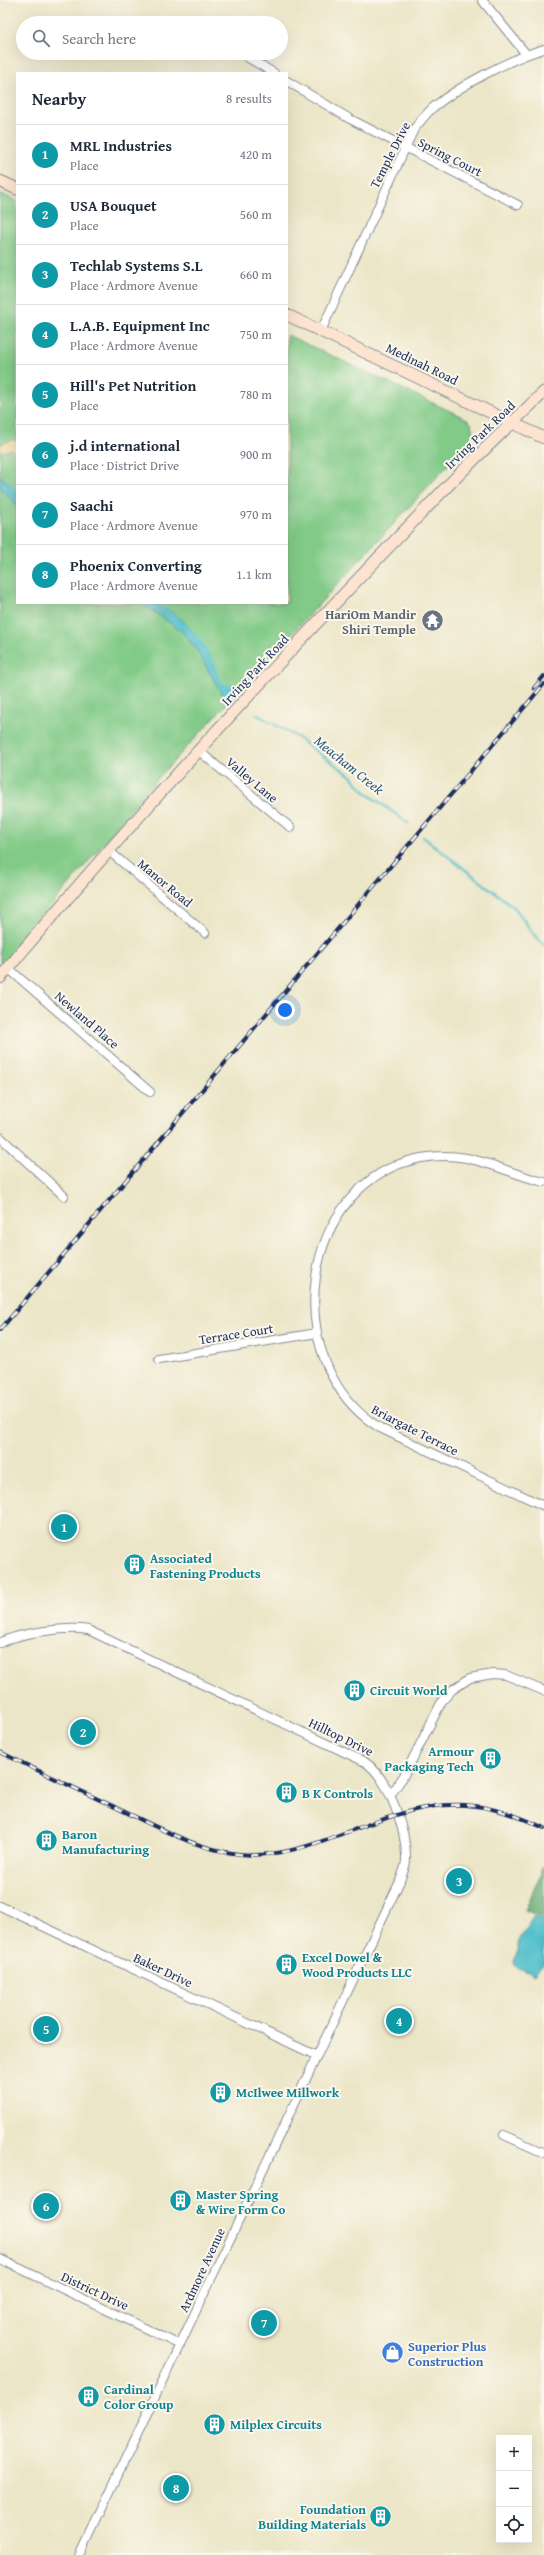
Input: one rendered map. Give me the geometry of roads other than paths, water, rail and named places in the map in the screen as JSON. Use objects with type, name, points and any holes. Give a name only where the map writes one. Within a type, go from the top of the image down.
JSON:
[{"type":"main road","points":[[0,181],[16,189]]},
{"type":"main road","name":"Medinah Road","points":[[288,315],[544,438]]},
{"type":"main road","name":"Irving Park Road","points":[[0,978],[109,851],[199,751],[436,498],[544,392]]},
{"type":"street","points":[[482,0],[526,54]]},
{"type":"street","name":"Temple Drive","points":[[321,331],[414,129],[433,107],[451,94],[526,54],[544,49]]},
{"type":"street","points":[[252,60],[272,72]]},
{"type":"street","name":"Spring Court","points":[[288,82],[350,119],[518,205]]},
{"type":"street","name":"Valley Lane","points":[[199,751],[290,827]]},
{"type":"street","name":"Manor Road","points":[[109,851],[205,933]]},
{"type":"street","name":"Newland Place","points":[[8,968],[150,1092]]},
{"type":"street","points":[[0,1137],[64,1196]]},
{"type":"street","name":"Briargate Terrace","points":[[544,1182],[473,1158],[446,1156],[415,1160],[399,1164],[368,1182],[350,1200],[338,1216],[326,1236],[319,1262],[314,1305],[316,1333],[334,1383],[352,1406],[369,1421],[544,1506]]},
{"type":"street","name":"Terrace Court","points":[[159,1359],[316,1333]]},
{"type":"street","name":"Hilltop Drive","points":[[0,1643],[63,1628],[80,1629],[95,1633],[365,1762],[375,1768],[390,1796]]},
{"type":"street","points":[[390,1796],[405,1774],[442,1701],[452,1690],[470,1678],[493,1674],[506,1674],[544,1691]]},
{"type":"street","name":"Ardmore Avenue","points":[[80,2555],[400,1881],[406,1862],[405,1839],[390,1796]]},
{"type":"street","name":"Baker Drive","points":[[0,1906],[317,2056]]},
{"type":"street","points":[[504,2135],[544,2153]]},
{"type":"street","name":"District Drive","points":[[0,2259],[180,2345]]},
{"type":"water","points":[[0,476],[16,491],[16,504],[0,487]]},
{"type":"water","points":[[142,604],[156,605],[181,619],[201,642],[220,682],[223,685],[235,686],[236,691],[229,699],[225,700],[198,652],[182,631]]},
{"type":"water","points":[[534,1916],[544,1920],[544,1962],[534,1975],[516,1967],[514,1963],[520,1937]]},
{"type":"waterway","name":"Meacham Creek","points":[[8,482],[16,491]]},
{"type":"waterway","name":"Meacham Creek","points":[[158,604],[179,619],[196,636],[209,656],[220,682],[223,685],[235,686],[236,691],[232,695],[237,698]]},
{"type":"waterway","name":"Meacham Creek","points":[[256,714],[297,737],[351,776],[365,792],[408,823]]},
{"type":"waterway","name":"Meacham Creek","points":[[423,837],[515,908],[535,936],[544,945]]},
{"type":"railway","points":[[534,688],[544,676]]},
{"type":"railway","points":[[0,1330],[544,684]]},
{"type":"railway","points":[[0,1752],[166,1832],[200,1845],[235,1854],[263,1855],[294,1850],[389,1817],[414,1810],[438,1806],[462,1805],[487,1808],[514,1815],[544,1828]]},
{"type":"place","name":"HariOm Mandir Shiri Temple","points":[[432,621]]},
{"type":"place","name":"MRL Industries","points":[[64,1527]]},
{"type":"place","name":"Associated Fastening Products","points":[[135,1565]]},
{"type":"place","name":"Circuit World","points":[[355,1690]]},
{"type":"place","name":"USA Bouquet","points":[[83,1732]]},
{"type":"place","name":"Armour Packaging Tech","points":[[490,1758]]},
{"type":"place","name":"B K Controls","points":[[287,1793]]},
{"type":"place","name":"Baron Manufacturing","points":[[46,1841]]},
{"type":"place","name":"Techlab Systems S.L","points":[[459,1881]]},
{"type":"place","name":"Excel Dowel & Wood Products LLC","points":[[286,1964]]},
{"type":"place","name":"L.A.B. Equipment Inc","points":[[399,2021]]},
{"type":"place","name":"Hill's Pet Nutrition","points":[[46,2029]]},
{"type":"place","name":"McIlwee Millwork","points":[[221,2092]]},
{"type":"place","name":"Master Spring & Wire Form Co","points":[[181,2201]]},
{"type":"place","name":"j.d international","points":[[46,2206]]},
{"type":"place","name":"Saachi","points":[[264,2323]]},
{"type":"place","name":"Superior Plus Construction","points":[[393,2353]]},
{"type":"place","name":"Cardinal Color Group","points":[[89,2396]]},
{"type":"place","name":"Milplex Circuits","points":[[214,2424]]},
{"type":"place","name":"Phoenix Converting","points":[[176,2488]]},
{"type":"place","name":"Foundation Building Materials","points":[[381,2516]]}]
